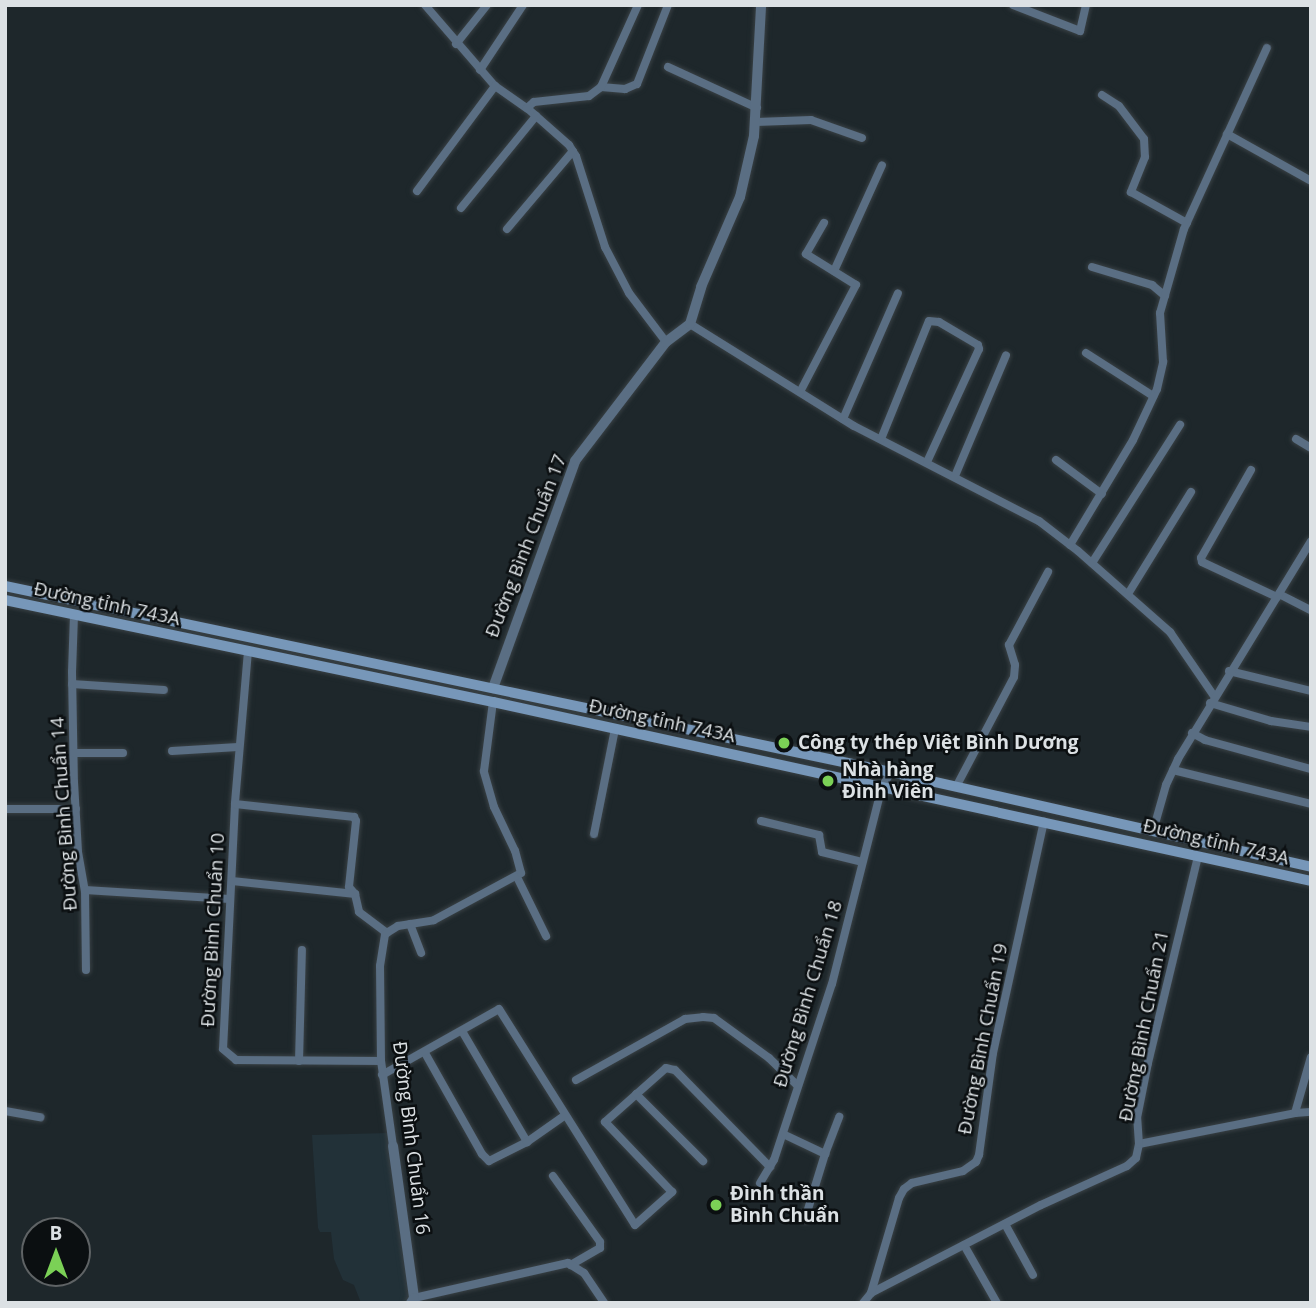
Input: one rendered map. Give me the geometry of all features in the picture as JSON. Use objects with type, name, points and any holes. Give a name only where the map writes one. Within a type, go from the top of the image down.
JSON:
[{"type":"main road","name":"Đường tỉnh 743A","points":[[5,586],[891,772],[1311,867]]},
{"type":"main road","name":"Đường tỉnh 743A","points":[[5,600],[493,702],[1311,881]]},
{"type":"main road","points":[[274,658],[278,642]]},
{"type":"main road","points":[[493,688],[493,702]]},
{"type":"street","points":[[456,44],[486,5]]},
{"type":"street","points":[[480,70],[523,5]]},
{"type":"street","points":[[527,108],[534,102],[589,96],[601,87],[638,5]]},
{"type":"street","points":[[601,87],[625,89],[637,84],[668,5]]},
{"type":"street","points":[[761,5],[756,122],[740,197],[701,287],[690,324],[843,419],[1039,521],[1092,563],[1170,632],[1212,699],[1271,721],[1311,727]]},
{"type":"street","points":[[1016,6],[1080,30],[1086,5]]},
{"type":"street","points":[[430,7],[456,44],[495,86],[562,137],[573,151],[605,247],[629,293],[666,342]]},
{"type":"street","points":[[1070,545],[1102,494],[1153,396],[1163,362],[1160,313],[1187,223],[1267,48]]},
{"type":"street","points":[[668,68],[757,108]]},
{"type":"street","points":[[417,191],[495,86]]},
{"type":"street","points":[[1102,95],[1119,106],[1144,139],[1145,157],[1131,192],[1187,223]]},
{"type":"street","points":[[461,208],[536,116]]},
{"type":"street","points":[[756,122],[811,120],[862,138]]},
{"type":"street","points":[[1227,134],[1311,181]]},
{"type":"street","points":[[508,229],[573,151]]},
{"type":"street","points":[[834,271],[882,165]]},
{"type":"street","points":[[800,392],[856,285],[806,254],[824,223]]},
{"type":"street","points":[[1092,267],[1152,285],[1165,296]]},
{"type":"street","points":[[843,419],[898,293]]},
{"type":"street","points":[[881,439],[929,321],[939,321],[978,345],[979,349],[927,462]]},
{"type":"street","name":"Đường Bình Chuẩn 17","points":[[493,688],[575,461],[666,342],[690,324]]},
{"type":"street","points":[[1086,353],[1153,396]]},
{"type":"street","points":[[955,477],[1006,355]]},
{"type":"street","points":[[1092,563],[1180,425]]},
{"type":"street","points":[[1296,439],[1311,448]]},
{"type":"street","points":[[1056,460],[1102,494]]},
{"type":"street","points":[[1251,470],[1201,558],[1202,562],[1311,610]]},
{"type":"street","points":[[1128,594],[1191,492]]},
{"type":"street","points":[[1153,831],[1173,771],[1192,733],[1311,541]]},
{"type":"street","points":[[956,787],[1014,677],[1015,665],[1009,645],[1048,572]]},
{"type":"street","name":"Đường Bình Chuẩn 14","points":[[74,615],[74,753],[78,852],[85,890],[86,970]]},
{"type":"street","name":"Đường Bình Chuẩn 10","points":[[248,651],[238,747],[223,1049],[236,1060],[381,1061]]},
{"type":"street","points":[[1229,671],[1311,691]]},
{"type":"street","points":[[72,684],[164,690]]},
{"type":"street","points":[[235,804],[354,817],[356,821],[349,887],[355,894],[359,912],[387,933],[410,924],[434,920],[516,877],[520,866],[494,807],[484,771],[493,702]]},
{"type":"street","points":[[594,834],[615,729]]},
{"type":"street","points":[[1192,733],[1205,740],[1311,769]]},
{"type":"street","points":[[172,751],[238,747]]},
{"type":"street","points":[[74,753],[123,753]]},
{"type":"street","points":[[1173,771],[1311,804]]},
{"type":"street","name":"Đường Bình Chuẩn 18","points":[[760,1183],[770,1167],[783,1134],[832,984],[882,787],[891,772]]},
{"type":"street","points":[[5,809],[76,809]]},
{"type":"street","points":[[761,821],[819,835],[819,848],[822,852],[862,862]]},
{"type":"street","name":"Đường Bình Chuẩn 19","points":[[871,1293],[899,1198],[905,1189],[912,1184],[963,1171],[976,1162],[979,1155],[993,1053],[1044,822]]},
{"type":"street","name":"Đường Bình Chuẩn 21","points":[[871,1293],[1005,1224],[1127,1166],[1136,1158],[1139,1144],[1137,1118],[1198,856]]},
{"type":"street","points":[[516,877],[546,936]]},
{"type":"street","points":[[232,881],[355,894]]},
{"type":"street","points":[[85,890],[230,899]]},
{"type":"street","points":[[410,924],[421,953]]},
{"type":"street","name":"Đường Bình Chuẩn 16","points":[[387,933],[380,966],[381,1061],[413,1301]]},
{"type":"street","points":[[299,1061],[302,950]]},
{"type":"street","points":[[382,1075],[499,1009],[564,1116],[635,1224],[672,1192],[605,1122],[666,1068],[675,1070],[770,1167]]},
{"type":"street","points":[[576,1080],[685,1019],[703,1017],[714,1018],[769,1058],[797,1085]]},
{"type":"street","points":[[462,1031],[527,1142]]},
{"type":"street","points":[[425,1053],[482,1154],[489,1161],[527,1142],[564,1116]]},
{"type":"street","points":[[1295,1113],[1311,1057]]},
{"type":"street","points":[[636,1094],[703,1161]]},
{"type":"street","points":[[5,1111],[40,1117]]},
{"type":"street","points":[[1139,1144],[1311,1112]]},
{"type":"street","points":[[805,1219],[839,1117]]},
{"type":"street","points":[[783,1134],[825,1154]]},
{"type":"street","points":[[413,1301],[571,1265],[600,1248],[600,1242],[553,1176]]},
{"type":"street","points":[[1005,1224],[1033,1275]]},
{"type":"street","points":[[964,1245],[997,1303]]},
{"type":"street","points":[[571,1265],[584,1273],[604,1303]]},
{"type":"street","points":[[863,1303],[871,1293]]},
{"type":"shaded area","points":[[388,1133],[415,1303],[361,1303],[354,1285],[343,1280],[334,1259],[331,1232],[320,1232],[318,1228],[312,1135]]},
{"type":"place","name":"Công ty thép Việt Bình Dương","points":[[784,743]]},
{"type":"place","name":"Nhà hàng Đình Viên","points":[[828,781]]},
{"type":"place","name":"Đình thần Bình Chuẩn","points":[[716,1205]]}]
